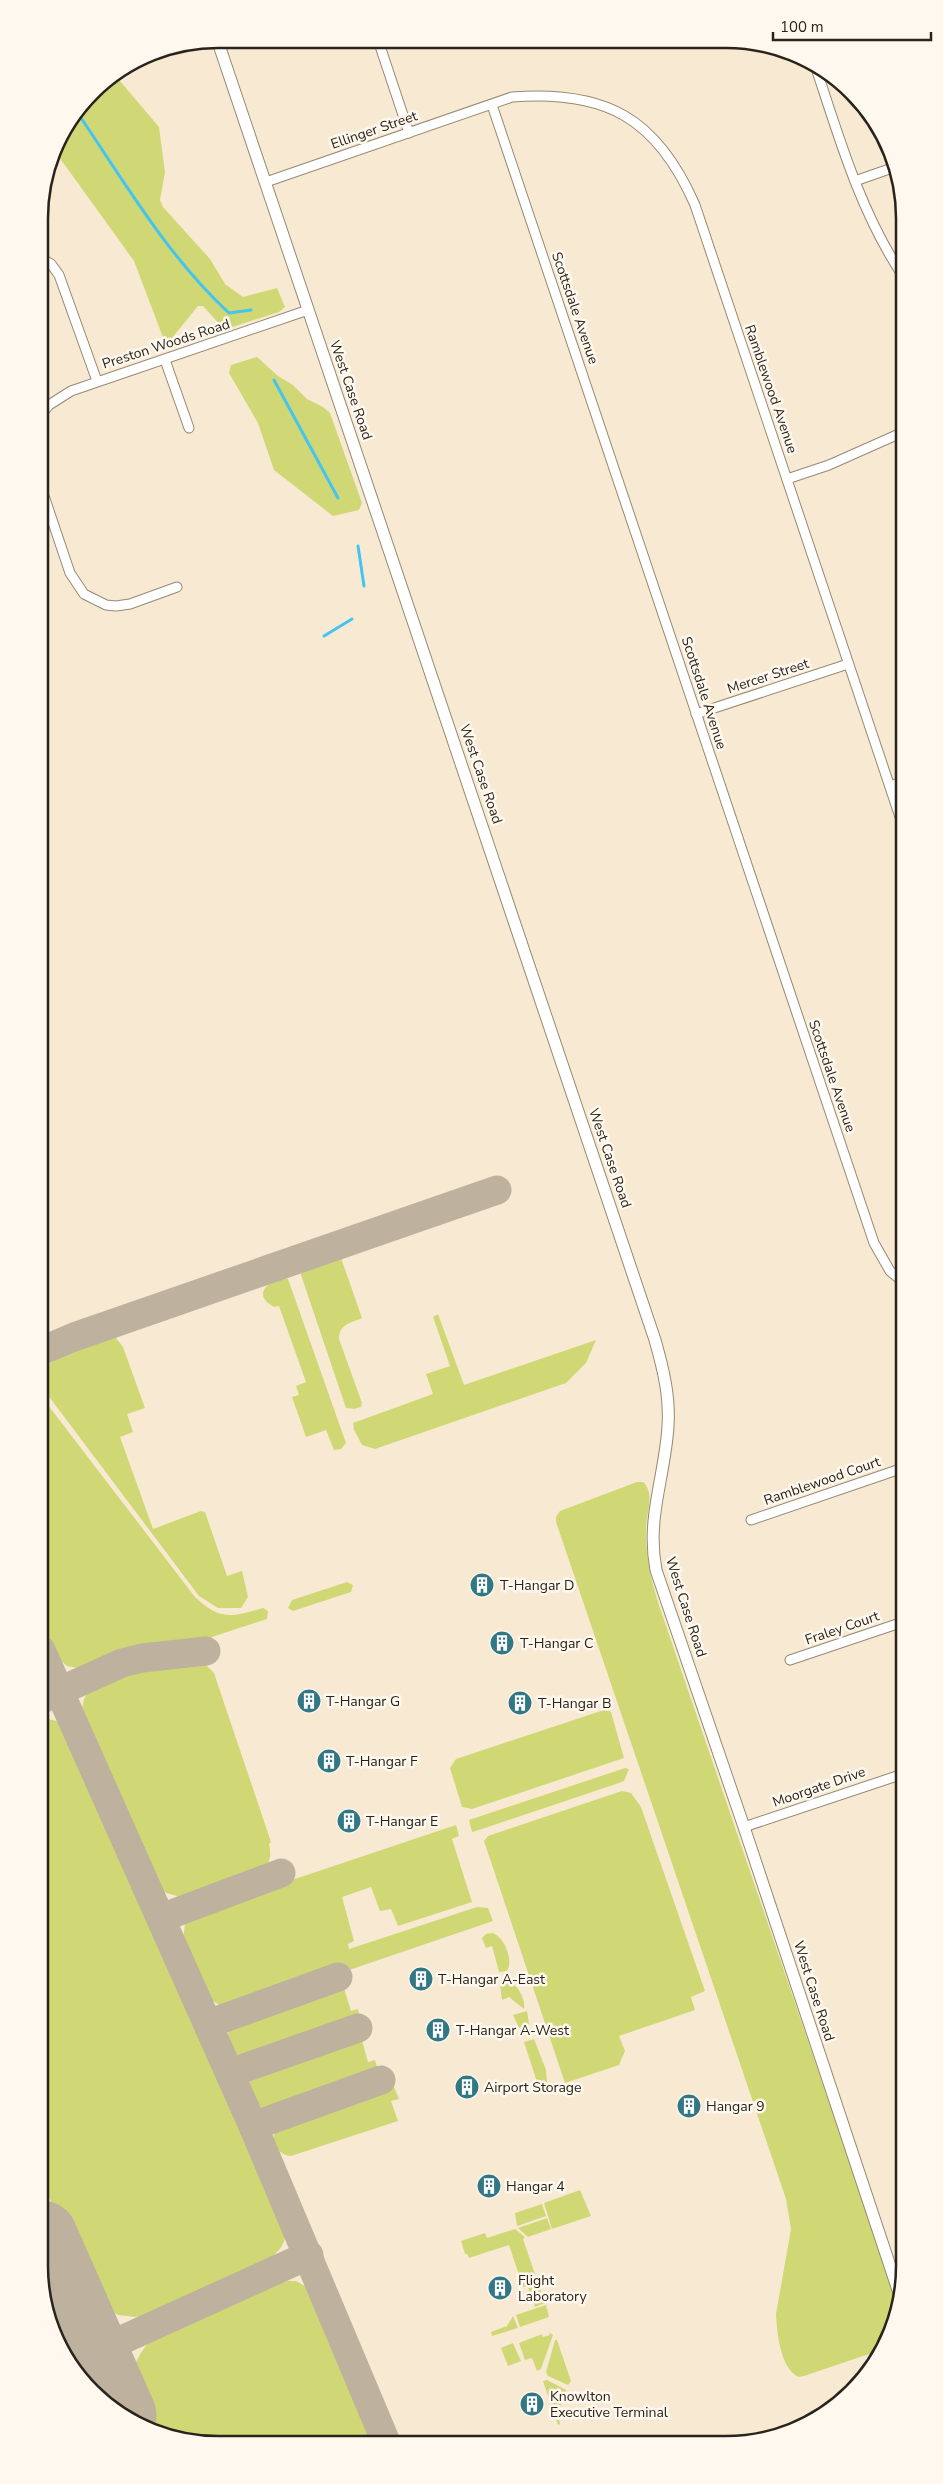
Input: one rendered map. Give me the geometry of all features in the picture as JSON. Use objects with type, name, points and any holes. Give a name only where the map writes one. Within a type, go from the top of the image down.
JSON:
[{"type":"main road","name":"West Case Road","points":[[220,48],[655,1340],[666,1385],[669,1414],[667,1441],[653,1518],[654,1557],[665,1596],[895,2280]]},
{"type":"street","points":[[381,48],[409,133]]},
{"type":"street","points":[[819,76],[855,181],[879,236],[896,265]]},
{"type":"street","name":"Ramblewood Avenue","points":[[492,105],[512,98],[546,95],[571,97],[600,104],[626,116],[668,155],[684,181],[695,205],[896,803]]},
{"type":"street","name":"Ellinger Street","points":[[266,182],[492,105]]},
{"type":"street","name":"Scottsdale Avenue","points":[[492,105],[874,1243],[890,1271],[895,1276]]},
{"type":"street","points":[[855,181],[889,169]]},
{"type":"street","points":[[48,262],[59,275],[97,381]]},
{"type":"street","name":"Preston Woods Road","points":[[48,408],[57,398],[97,381],[165,360],[308,310]]},
{"type":"street","points":[[165,360],[189,428]]},
{"type":"street","points":[[787,478],[829,465],[896,435]]},
{"type":"street","points":[[48,508],[70,573],[84,594],[106,605],[116,606],[130,604],[177,587]]},
{"type":"street","name":"Mercer Street","points":[[696,714],[848,664]]},
{"type":"street","points":[[890,786],[896,784]]},
{"type":"street","name":"Ramblewood Court","points":[[751,1520],[895,1471]]},
{"type":"street","name":"Fraley Court","points":[[790,1660],[895,1625]]},
{"type":"street","name":"Moorgate Drive","points":[[744,1827],[895,1777]]},
{"type":"green space","points":[[119,79],[159,127],[165,172],[160,200],[163,207],[210,259],[225,284],[243,297],[277,288],[285,307],[279,312],[229,328],[222,327],[203,306],[198,306],[172,338],[164,340],[134,261],[59,156],[70,132],[83,114],[97,97]]},
{"type":"green space","points":[[257,357],[278,376],[293,385],[307,399],[330,413],[362,503],[359,510],[333,516],[274,470],[258,423],[229,373],[231,365]]},
{"type":"green space","points":[[341,1258],[362,1318],[343,1327],[339,1339],[362,1403],[361,1407],[354,1409],[346,1408],[301,1275],[302,1271]]},
{"type":"green space","points":[[283,1278],[288,1279],[346,1443],[341,1449],[334,1450],[326,1430],[306,1437],[292,1397],[299,1395],[296,1386],[306,1382],[279,1306],[274,1307],[267,1302],[263,1294],[267,1286]]},
{"type":"green space","points":[[438,1314],[464,1385],[596,1340],[586,1363],[566,1383],[375,1449],[362,1445],[354,1430],[353,1423],[433,1394],[426,1374],[450,1366],[433,1317]]},
{"type":"green space","points":[[109,1338],[116,1338],[123,1347],[145,1408],[127,1414],[133,1432],[120,1437],[153,1529],[201,1511],[205,1512],[227,1576],[242,1571],[248,1597],[241,1608],[218,1608],[199,1596],[48,1395],[48,1364]]},
{"type":"green space","points":[[48,1405],[195,1597],[212,1610],[227,1615],[263,1608],[268,1611],[267,1619],[203,1640],[124,1652],[83,1669],[67,1666],[59,1659],[48,1635]]},
{"type":"green space","points":[[637,1482],[643,1482],[647,1486],[649,1502],[646,1526],[647,1549],[652,1582],[658,1603],[893,2290],[883,2332],[872,2353],[804,2376],[799,2377],[788,2366],[781,2349],[776,2322],[791,2229],[786,2199],[556,1522],[556,1517],[560,1511]]},
{"type":"green space","points":[[347,1582],[353,1585],[351,1592],[293,1611],[288,1608],[292,1600]]},
{"type":"green space","points":[[196,1660],[205,1664],[214,1673],[271,1842],[269,1844],[269,1860],[266,1867],[259,1873],[184,1898],[166,1893],[159,1885],[83,1714],[85,1698],[93,1686],[107,1677],[125,1670],[144,1666]]},
{"type":"green space","points":[[607,1709],[611,1712],[624,1758],[472,1809],[462,1807],[450,1768],[456,1759]]},
{"type":"green space","points":[[48,1719],[60,1722],[275,2205],[285,2235],[282,2246],[269,2260],[149,2315],[135,2317],[118,2315],[94,2299],[48,2195]]},
{"type":"green space","points":[[625,1768],[629,1769],[624,1781],[472,1832],[469,1820]]},
{"type":"green space","points":[[622,1791],[631,1793],[641,1807],[705,1991],[691,1997],[695,2010],[619,2036],[625,2051],[619,2065],[565,2083],[484,1841],[488,1836]]},
{"type":"green space","points":[[456,1825],[459,1836],[452,1839],[472,1902],[398,1926],[391,1909],[380,1911],[371,1887],[342,1897],[354,1941],[348,1944],[349,1949],[477,1907],[488,1908],[493,1921],[238,2008],[224,2008],[210,1999],[183,1939],[185,1924],[197,1912]]},
{"type":"green space","points":[[493,1933],[501,1939],[507,1949],[509,1966],[507,1971],[499,1972],[492,1946],[486,1948],[482,1938],[486,1934]]},
{"type":"green space","points":[[340,1982],[343,1985],[351,2011],[358,2009],[360,2018],[358,2022],[249,2059],[235,2054],[229,2040],[228,2031],[236,2019]]},
{"type":"green space","points":[[510,1983],[521,1994],[524,2009],[509,1997],[502,2000],[500,1986]]},
{"type":"green space","points":[[527,2011],[529,2024],[519,2028],[513,2015]]},
{"type":"green space","points":[[360,2033],[368,2062],[375,2060],[379,2074],[274,2111],[268,2111],[257,2103],[249,2084],[254,2071]]},
{"type":"green space","points":[[534,2039],[546,2070],[547,2082],[543,2086],[537,2082],[524,2042]]},
{"type":"green space","points":[[388,2084],[394,2087],[399,2099],[391,2101],[398,2121],[291,2156],[276,2147],[274,2142],[275,2131],[282,2122]]},
{"type":"green space","points":[[580,2190],[591,2216],[552,2229],[544,2203]]},
{"type":"green space","points":[[542,2204],[546,2216],[517,2226],[515,2213]]},
{"type":"green space","points":[[547,2218],[551,2229],[528,2237],[518,2228]]},
{"type":"green space","points":[[515,2229],[525,2237],[523,2239],[538,2283],[523,2287],[509,2245],[469,2258],[465,2254],[461,2241],[485,2233],[487,2238]]},
{"type":"green space","points":[[296,2281],[310,2289],[371,2436],[195,2435],[148,2421],[137,2397],[133,2376],[135,2365],[150,2341],[277,2283]]},
{"type":"green space","points":[[539,2285],[545,2303],[535,2307],[528,2288]]},
{"type":"green space","points":[[546,2305],[549,2317],[520,2327],[516,2315]]},
{"type":"green space","points":[[513,2316],[518,2328],[492,2336],[491,2332],[507,2326]]},
{"type":"green space","points":[[549,2332],[553,2335],[541,2369],[537,2371],[532,2358],[525,2360],[519,2343],[542,2334],[543,2337],[550,2335]]},
{"type":"green space","points":[[555,2340],[557,2340],[571,2381],[568,2385],[548,2376],[546,2372]]},
{"type":"green space","points":[[513,2343],[521,2361],[508,2366],[501,2348]]},
{"type":"green space","points":[[547,2380],[566,2390],[558,2413],[560,2424],[558,2425],[543,2381]]},
{"type":"waterway","points":[[80,117],[166,243],[186,268],[229,313],[251,310]]},
{"type":"waterway","points":[[274,380],[338,498]]},
{"type":"waterway","points":[[358,546],[364,586]]},
{"type":"waterway","points":[[324,636],[352,619]]},
{"type":"taxiway","points":[[48,1348],[74,1337],[497,1190]]},
{"type":"taxiway","points":[[48,1696],[122,1663],[142,1658],[206,1651]]},
{"type":"taxiway","points":[[48,1666],[253,2126],[383,2436]]},
{"type":"taxiway","points":[[161,1918],[281,1873]]},
{"type":"taxiway","points":[[208,2024],[338,1977]]},
{"type":"taxiway","points":[[230,2073],[358,2028]]},
{"type":"taxiway","points":[[253,2126],[381,2080]]},
{"type":"taxiway","points":[[76,2361],[309,2255]]},
{"type":"runway","points":[[48,2250],[115,2402]]},
{"type":"place","name":"T-Hangar D","points":[[482,1585]]},
{"type":"place","name":"T-Hangar C","points":[[502,1643]]},
{"type":"place","name":"T-Hangar G","points":[[309,1701]]},
{"type":"place","name":"T-Hangar B","points":[[520,1703]]},
{"type":"place","name":"T-Hangar F","points":[[329,1761]]},
{"type":"place","name":"T-Hangar E","points":[[349,1821]]},
{"type":"place","name":"T-Hangar A-East","points":[[421,1979]]},
{"type":"place","name":"T-Hangar A-West","points":[[438,2030]]},
{"type":"place","name":"Airport Storage","points":[[467,2087]]},
{"type":"place","name":"Hangar 9","points":[[689,2106]]},
{"type":"place","name":"Hangar 4","points":[[489,2186]]},
{"type":"place","name":"Flight Laboratory","points":[[500,2288]]},
{"type":"place","name":"Knowlton Executive Terminal","points":[[532,2404]]}]
